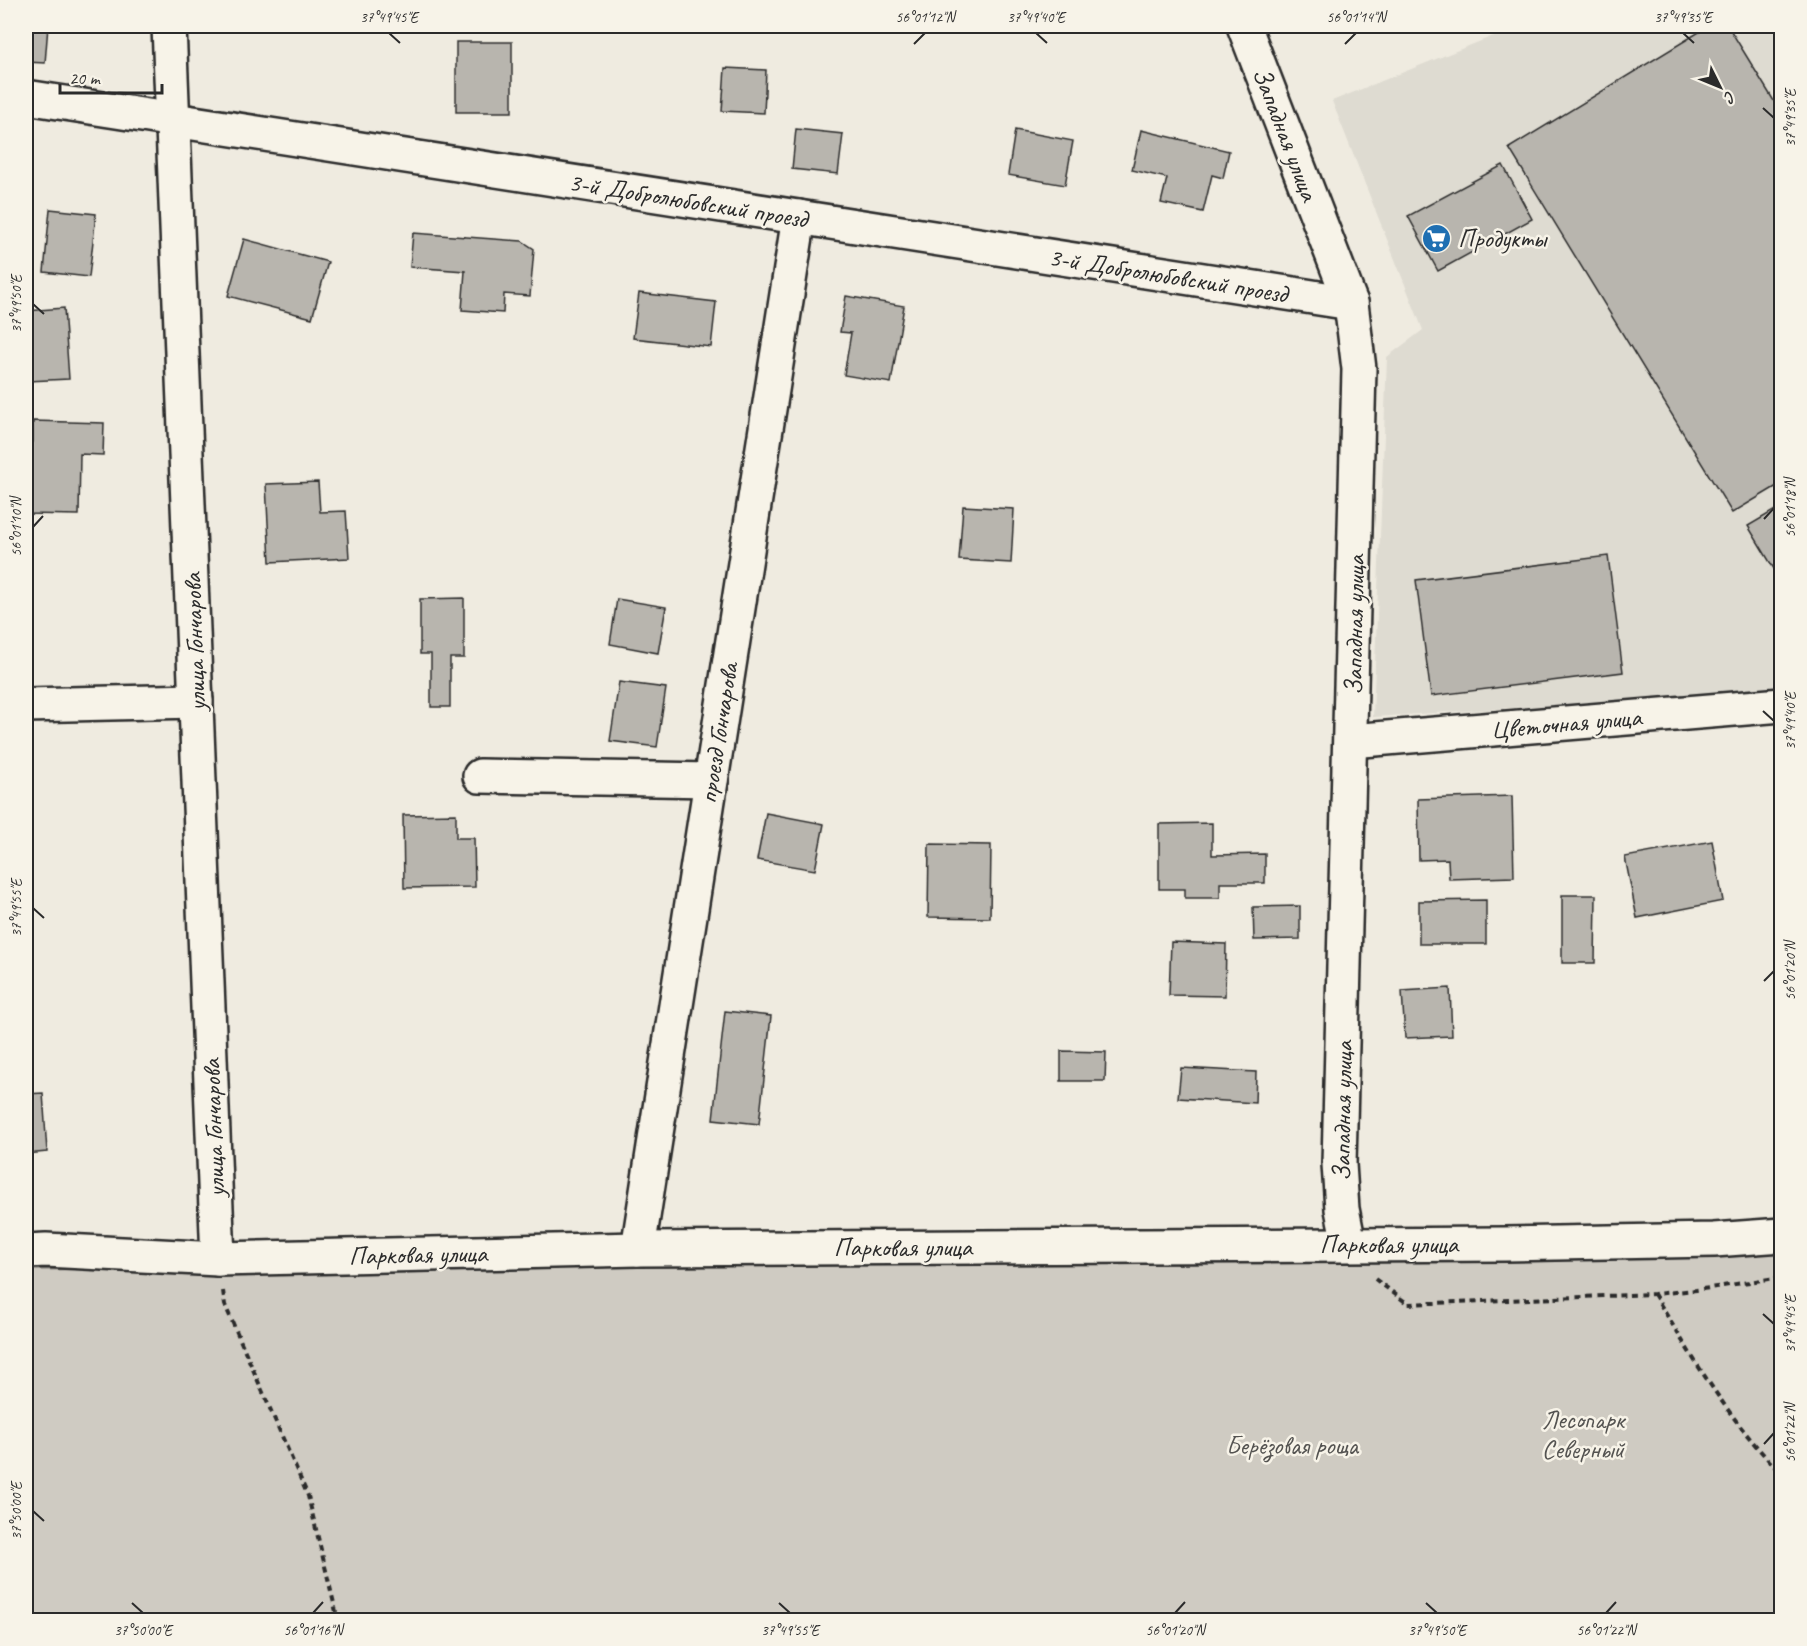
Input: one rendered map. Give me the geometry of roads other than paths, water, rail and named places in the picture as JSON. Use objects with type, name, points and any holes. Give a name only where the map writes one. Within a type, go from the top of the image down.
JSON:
[{"type":"street","name":"улица Гончарова","points":[[169,26],[218,1259]]},
{"type":"street","name":"Западная улица","points":[[1244,26],[1351,303],[1359,369],[1339,1164],[1342,1209],[1349,1244]]},
{"type":"street","name":"3-й Добролюбовский проезд","points":[[26,97],[1351,303]]},
{"type":"street","name":"проезд Гончарова","points":[[638,1249],[799,217]]},
{"type":"street","points":[[26,705],[196,700]]},
{"type":"street","name":"Цветочная улица","points":[[1351,741],[1782,705]]},
{"type":"street","points":[[480,776],[711,780]]},
{"type":"street","name":"Парковая улица","points":[[26,1251],[46,1250],[218,1259],[638,1249],[1505,1244],[1702,1240],[1782,1235]]},
{"type":"place","name":"Продукты","points":[[1437,238]]},
{"type":"park label","name":"Лесопарк Северный","points":[[1583,1434]]},
{"type":"park label","name":"Берёзовая роща","points":[[1292,1445]]}]
